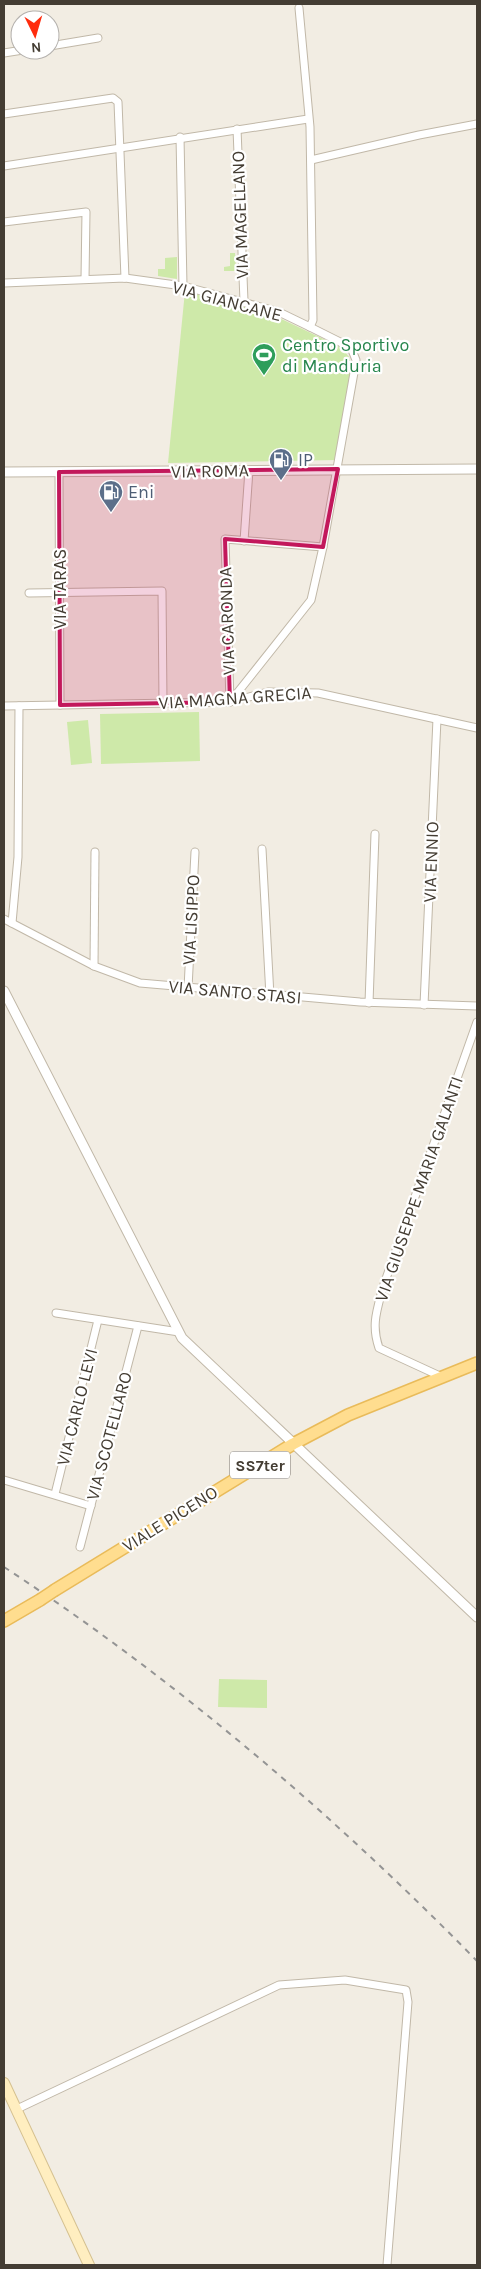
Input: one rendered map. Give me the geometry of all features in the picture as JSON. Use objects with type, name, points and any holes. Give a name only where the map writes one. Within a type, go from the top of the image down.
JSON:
[{"type":"main road","name":"VIALE PICENO","points":[[4,1621],[293,1444],[348,1415],[477,1363]]},
{"type":"main road","points":[[4,2083],[88,2265]]},
{"type":"street","points":[[300,8],[311,160],[313,320],[310,327]]},
{"type":"street","points":[[60,44],[98,38]]},
{"type":"street","points":[[4,114],[113,98],[118,105],[124,278]]},
{"type":"street","points":[[4,166],[308,118]]},
{"type":"street","points":[[311,160],[419,135],[477,124]]},
{"type":"street","name":"VIA MAGELLANO","points":[[237,129],[244,301]]},
{"type":"street","points":[[180,138],[183,286]]},
{"type":"street","points":[[4,222],[86,212],[85,278]]},
{"type":"street","name":"VIA GIANCANE","points":[[4,283],[85,278],[124,278],[183,286],[279,312],[340,342],[352,350],[356,360],[338,469],[311,600],[230,702]]},
{"type":"street","name":"VIA ROMA","points":[[4,472],[477,469]]},
{"type":"street","points":[[248,470],[244,541],[323,547]]},
{"type":"street","name":"VIA TARAS","points":[[59,472],[60,705]]},
{"type":"street","name":"VIA CARONDA","points":[[230,702],[224,539],[244,541]]},
{"type":"street","points":[[29,593],[60,591],[162,591],[163,703]]},
{"type":"street","name":"VIA MAGNA GRECIA","points":[[4,706],[230,702],[268,692],[318,693],[477,728]]},
{"type":"street","points":[[7,920],[18,857],[18,706]]},
{"type":"street","name":"VIA ENNIO","points":[[424,1005],[437,718]]},
{"type":"street","points":[[370,1003],[376,834]]},
{"type":"street","points":[[262,849],[270,996]]},
{"type":"street","points":[[94,966],[95,852]]},
{"type":"street","name":"VIA LISIPPO","points":[[188,988],[195,852]]},
{"type":"street","name":"VIA SANTO STASI","points":[[7,920],[94,966],[140,984],[370,1003],[477,1006]]},
{"type":"street","points":[[4,991],[182,1338],[477,1617]]},
{"type":"street","name":"VIA GIUSEPPE MARIA GALANTI","points":[[442,1377],[379,1348],[374,1333],[375,1319],[383,1287],[477,1022]]},
{"type":"street","points":[[56,1313],[178,1332]]},
{"type":"street","name":"VIA CARLO LEVI","points":[[56,1494],[98,1320]]},
{"type":"street","name":"VIA SCOTELLARO","points":[[80,1547],[138,1326]]},
{"type":"street","points":[[4,1480],[91,1506]]},
{"type":"street","points":[[17,2109],[279,1985],[344,1980],[406,1990],[408,2002],[387,2265]]},
{"type":"highlighted area","points":[[338,469],[323,547],[225,539],[230,702],[60,705],[59,472]]},
{"type":"green space","points":[[230,253],[235,253],[236,271],[224,271],[224,267],[230,266]]},
{"type":"green space","points":[[177,257],[177,279],[158,276],[158,269],[165,269],[165,258]]},
{"type":"green space","name":"Centro Sportivo di Manduria","points":[[185,291],[271,314],[342,348],[349,357],[352,373],[337,460],[168,463]]},
{"type":"green space","points":[[199,712],[200,761],[101,764],[100,714]]},
{"type":"green space","points":[[88,720],[92,763],[71,765],[67,722]]},
{"type":"green space","points":[[219,1679],[267,1680],[267,1708],[218,1707]]},
{"type":"railway","points":[[4,1567],[130,1655],[251,1751],[367,1854],[477,1961]]},
{"type":"place","name":"Centro Sportivo di Manduria","points":[[264,376]]},
{"type":"place","name":"IP","points":[[281,481]]},
{"type":"place","name":"Eni","points":[[111,513]]}]
